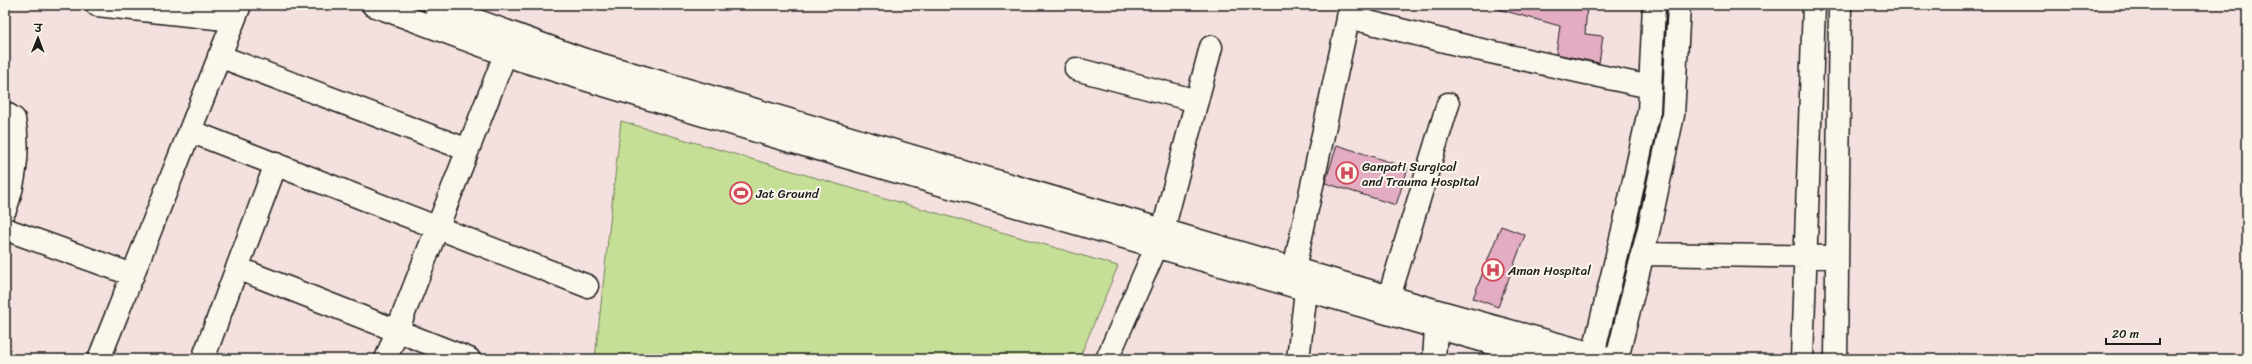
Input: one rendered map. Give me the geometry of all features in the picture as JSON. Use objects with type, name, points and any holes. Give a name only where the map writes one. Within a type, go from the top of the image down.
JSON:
[{"type":"street","points":[[97,5],[237,12],[99,359]]},
{"type":"street","points":[[373,5],[505,54],[780,138],[935,173]]},
{"type":"street","points":[[434,5],[582,59],[935,173],[1160,239],[1306,291],[1436,329],[1496,352],[1547,359]]},
{"type":"street","points":[[1160,239],[1294,269],[1599,357],[1625,222],[1649,111],[1654,5]]},
{"type":"street","points":[[1617,359],[1673,115],[1679,5]]},
{"type":"street","points":[[1802,359],[1814,5]]},
{"type":"street","points":[[1836,359],[1840,5]]},
{"type":"street","points":[[1294,269],[1349,11],[1477,49],[1650,87]]},
{"type":"street","points":[[386,359],[513,34]]},
{"type":"street","points":[[1107,359],[1160,239],[1211,47]]},
{"type":"street","points":[[220,56],[468,150]]},
{"type":"street","points":[[1076,69],[1197,101]]},
{"type":"street","points":[[1389,297],[1448,104]]},
{"type":"street","points":[[5,113],[14,119],[17,135],[17,148],[5,210]]},
{"type":"street","points":[[190,131],[587,286]]},
{"type":"street","points":[[207,358],[237,268],[276,164]]},
{"type":"street","points":[[5,229],[132,275]]},
{"type":"street","points":[[1642,254],[1837,257]]},
{"type":"street","points":[[237,268],[469,359]]},
{"type":"street","points":[[1298,359],[1306,291]]},
{"type":"street","points":[[1434,359],[1436,329]]},
{"type":"green space","name":"Jat Ground","points":[[621,121],[1118,266],[1079,359],[595,359]]},
{"type":"building","points":[[1499,5],[1587,5],[1585,34],[1603,36],[1599,63],[1556,54],[1560,26],[1498,9]]},
{"type":"building","points":[[1337,145],[1408,168],[1396,205],[1325,183]]},
{"type":"building","points":[[1501,226],[1525,235],[1498,307],[1473,298]]},
{"type":"place","name":"Ganpati Surgical and Trauma Hospital","points":[[1347,173]]},
{"type":"place","name":"Jat Ground","points":[[741,193]]},
{"type":"place","name":"Aman Hospital","points":[[1493,270]]}]
